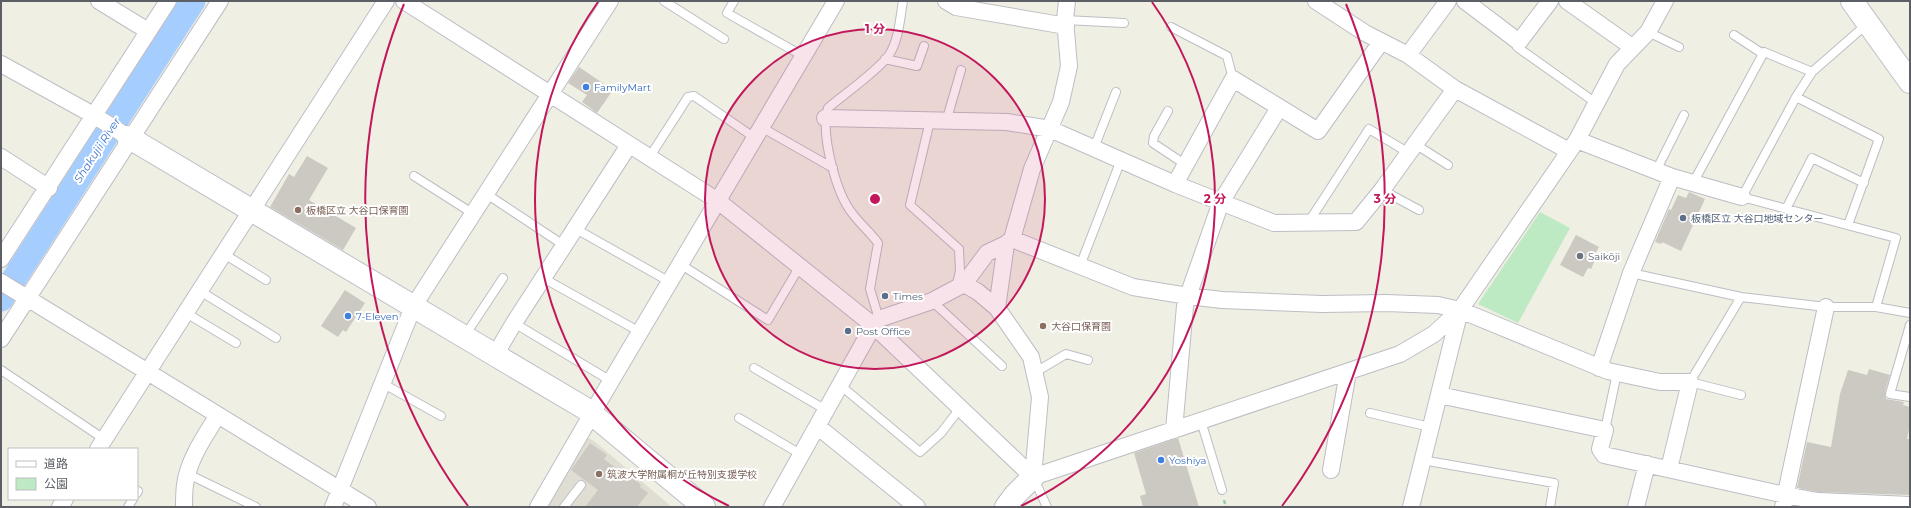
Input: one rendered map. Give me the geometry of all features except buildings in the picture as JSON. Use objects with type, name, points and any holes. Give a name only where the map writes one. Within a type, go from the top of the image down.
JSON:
[{"type":"street","points":[[99,1],[148,31]]},
{"type":"street","points":[[1,260],[96,117],[168,1]]},
{"type":"street","points":[[1,339],[127,142],[220,1]]},
{"type":"street","points":[[101,444],[386,1]]},
{"type":"street","points":[[404,1],[718,201],[800,266],[877,322],[961,407],[1034,477]]},
{"type":"street","points":[[538,507],[836,1]]},
{"type":"street","points":[[946,1],[956,7],[1065,23]]},
{"type":"street","points":[[997,308],[1009,242],[1032,169],[1061,102],[1069,66],[1065,23],[1067,1]]},
{"type":"street","points":[[1316,1],[1381,42],[1408,54],[1455,89],[1573,146],[1742,197]]},
{"type":"street","points":[[1408,54],[1448,1]]},
{"type":"street","points":[[1465,1],[1520,42],[1550,1]]},
{"type":"street","points":[[1567,1],[1632,47]]},
{"type":"street","points":[[1006,507],[1015,495],[1034,477],[1400,354],[1434,334],[1460,310],[1573,146],[1617,64],[1648,32],[1665,1]]},
{"type":"street","points":[[1852,1],[1910,82]]},
{"type":"street","points":[[333,507],[410,313],[607,2]]},
{"type":"street","points":[[1176,184],[1233,79],[1318,131],[1381,42]]},
{"type":"street","points":[[1,64],[96,117],[127,142],[248,217],[589,420],[685,507]]},
{"type":"street","points":[[825,118],[1007,122],[1050,129],[1176,184],[1274,223],[1356,222],[1382,190],[1455,89]]},
{"type":"street","points":[[1174,430],[1185,306],[1188,296],[1221,202],[1279,108]]},
{"type":"street","points":[[495,355],[629,145]]},
{"type":"street","points":[[1,156],[49,188]]},
{"type":"street","points":[[1599,368],[1631,273],[1672,177]]},
{"type":"street","points":[[772,507],[877,322],[932,301],[960,287],[987,253],[1009,242],[1080,266],[1133,287],[1188,296],[1222,300],[1322,304],[1386,303],[1438,305],[1460,310],[1599,368],[1617,374],[1660,382],[1690,382],[1669,470]]},
{"type":"street","points":[[1,282],[368,507]]},
{"type":"street","points":[[960,287],[978,292],[997,308],[1021,347],[1031,357],[1040,397],[1034,477]]},
{"type":"street","points":[[1784,501],[1826,307]]},
{"type":"street","points":[[1411,507],[1460,310]]},
{"type":"street","points":[[410,313],[464,337],[495,355],[589,420],[704,507]]},
{"type":"street","points":[[1331,470],[1348,372]]},
{"type":"street","points":[[1439,395],[1604,430],[1600,449],[1604,455],[1647,464],[1784,501],[1910,505]]},
{"type":"street","points":[[184,507],[185,485],[188,474],[200,445],[218,415]]},
{"type":"street","points":[[817,426],[917,507]]},
{"type":"street","points":[[1636,507],[1647,464]]},
{"type":"lane","points":[[664,1],[724,39]]},
{"type":"lane","points":[[734,1],[727,13],[803,56]]},
{"type":"lane","points":[[877,322],[870,289],[878,243],[848,206],[840,193],[826,136],[825,118],[828,108],[889,55],[896,38],[903,1]]},
{"type":"lane","points":[[1065,23],[1124,23]]},
{"type":"lane","points":[[1867,24],[1812,72],[1796,97],[1742,197],[1896,238],[1876,307]]},
{"type":"lane","points":[[1172,27],[1227,56],[1233,79]]},
{"type":"lane","points":[[1648,32],[1679,47]]},
{"type":"lane","points":[[1734,35],[1763,54],[1764,52],[1812,72]]},
{"type":"lane","points":[[1520,42],[1517,47],[1596,103]]},
{"type":"lane","points":[[885,59],[917,66],[924,46]]},
{"type":"lane","points":[[1693,183],[1763,54]]},
{"type":"lane","points":[[960,287],[959,249],[910,204],[938,121],[961,70]]},
{"type":"lane","points":[[1094,148],[1116,92]]},
{"type":"lane","points":[[649,158],[688,97],[694,96],[758,132],[833,168]]},
{"type":"lane","points":[[1796,97],[1879,139],[1848,225]]},
{"type":"lane","points":[[1168,111],[1154,136],[1153,143],[1186,165]]},
{"type":"lane","points":[[1656,171],[1684,115]]},
{"type":"lane","points":[[1308,223],[1369,129],[1448,165]]},
{"type":"lane","points":[[1786,209],[1812,158],[1864,183]]},
{"type":"lane","points":[[1080,266],[1121,160]]},
{"type":"lane","points":[[414,176],[472,213]]},
{"type":"lane","points":[[1382,190],[1419,210]]},
{"type":"lane","points":[[485,193],[565,246]]},
{"type":"lane","points":[[576,229],[670,282]]},
{"type":"lane","points":[[224,254],[266,280]]},
{"type":"lane","points":[[680,264],[768,320],[800,266]]},
{"type":"lane","points":[[1631,273],[1741,297],[1826,307],[1876,307],[1910,314]]},
{"type":"lane","points":[[464,337],[503,278]]},
{"type":"lane","points":[[543,278],[640,332]]},
{"type":"lane","points":[[200,291],[276,338]]},
{"type":"lane","points":[[1741,297],[1690,382],[1741,395]]},
{"type":"lane","points":[[932,301],[1002,366]]},
{"type":"lane","points":[[186,312],[236,343]]},
{"type":"lane","points":[[514,323],[611,381]]},
{"type":"lane","points":[[1910,325],[1890,394],[1910,397]]},
{"type":"lane","points":[[1034,373],[1066,354],[1088,360]]},
{"type":"lane","points":[[754,368],[826,410]]},
{"type":"lane","points":[[1,370],[101,444]]},
{"type":"lane","points":[[1604,430],[1617,374]]},
{"type":"lane","points":[[382,384],[441,416]]},
{"type":"lane","points":[[840,385],[920,452],[941,433],[961,407]]},
{"type":"lane","points":[[1370,413],[1430,427]]},
{"type":"lane","points":[[739,418],[802,455]]},
{"type":"lane","points":[[1201,421],[1222,490]]},
{"type":"lane","points":[[1422,460],[1554,483],[1550,507]]},
{"type":"lane","points":[[188,474],[256,507]]},
{"type":"lane","points":[[1034,477],[1047,507]]},
{"type":"lane","points":[[564,507],[581,485]]},
{"type":"shaded area","name":"筑波大学附属桐が丘特別支援学校","points":[[586,437],[594,441],[672,507],[546,507]]},
{"type":"green space","points":[[1540,212],[1570,228],[1518,323],[1478,304]]},
{"type":"waterway","name":"Shakujii River","points":[[1,299],[193,1]]},
{"type":"place","name":"FamilyMart","points":[[586,87]]},
{"type":"place","name":"板橋区立 大谷口保育園","points":[[298,210]]},
{"type":"place","name":"板橋区立 大谷口地域センター","points":[[1683,218]]},
{"type":"place","name":"Saikōji","points":[[1580,256]]},
{"type":"place","name":"Times","points":[[885,296]]},
{"type":"place","name":"7-Eleven","points":[[348,316]]},
{"type":"place","name":"大谷口保育園","points":[[1043,326]]},
{"type":"place","name":"Post Office","points":[[848,331]]},
{"type":"place","name":"Yoshiya","points":[[1161,460]]},
{"type":"place","name":"筑波大学附属桐が丘特別支援学校","points":[[599,474]]}]
